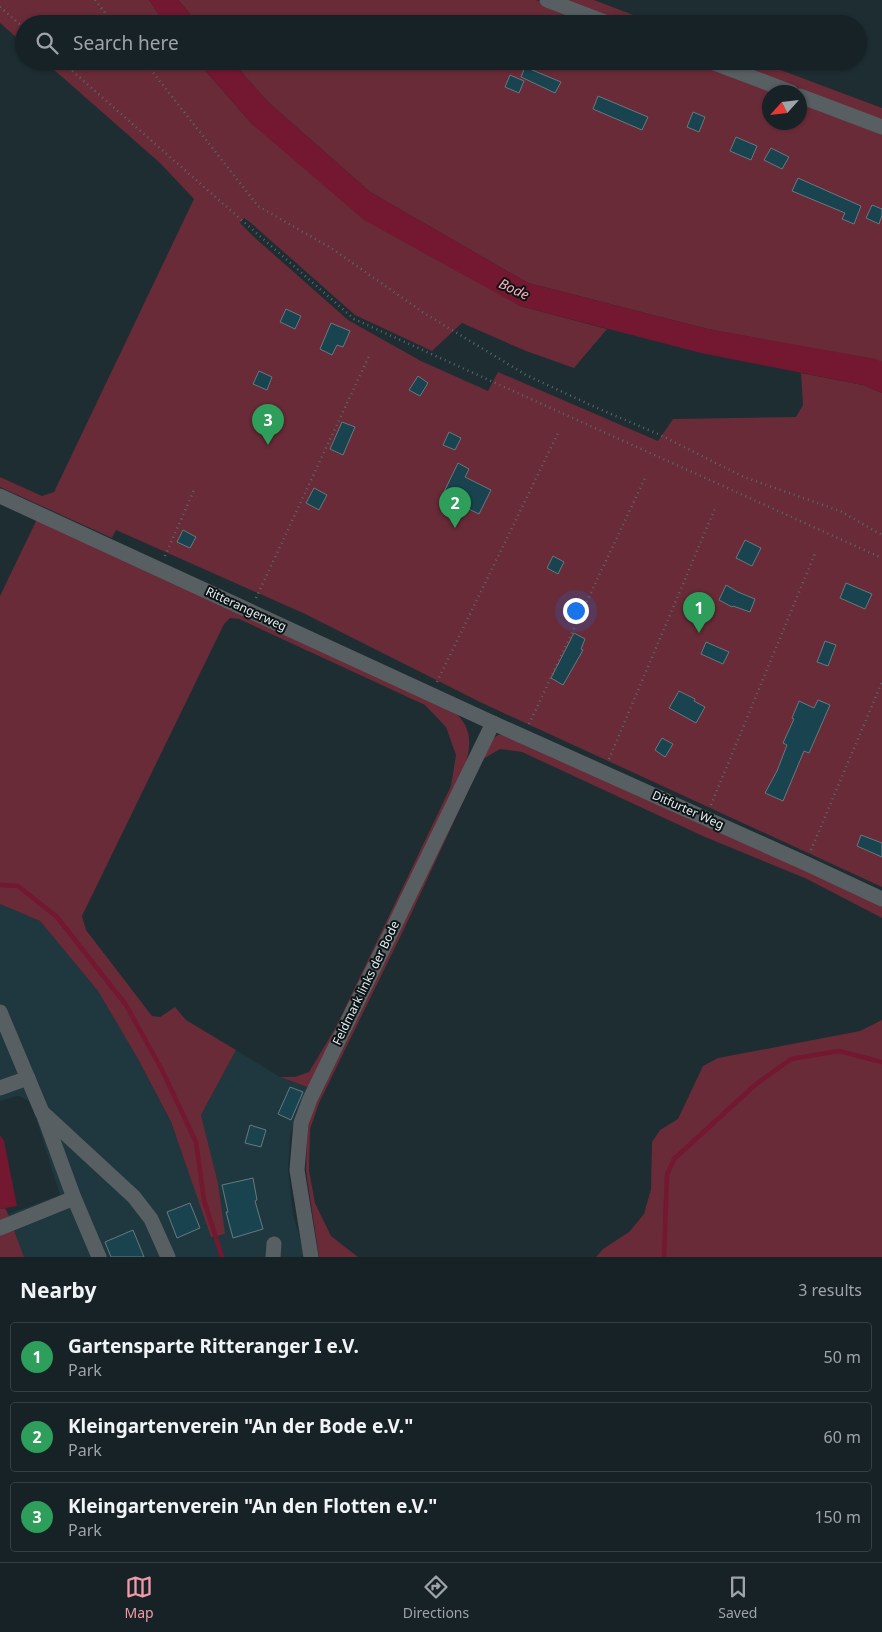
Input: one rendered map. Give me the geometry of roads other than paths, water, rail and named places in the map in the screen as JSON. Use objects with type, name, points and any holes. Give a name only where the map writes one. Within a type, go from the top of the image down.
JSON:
[{"type":"lane","points":[[548,0],[587,15]]},
{"type":"lane","points":[[733,70],[772,85]]},
{"type":"lane","points":[[807,99],[882,127]]},
{"type":"lane","name":"Ritterangerweg","points":[[0,496],[493,723]]},
{"type":"lane","name":"Ditfurter Weg","points":[[493,723],[882,899]]},
{"type":"lane","name":"Feldmark links der Bode","points":[[311,1257],[297,1170],[301,1123],[310,1099],[493,723]]},
{"type":"lane","points":[[0,1012],[99,1257]]},
{"type":"lane","points":[[0,1088],[28,1078]]},
{"type":"lane","points":[[42,1112],[134,1197],[151,1219],[168,1257]]},
{"type":"lane","points":[[0,1228],[74,1198]]},
{"type":"water","points":[[149,0],[178,0],[191,15],[159,15]]},
{"type":"water","name":"Bode","points":[[205,70],[240,70],[267,101],[370,192],[528,283],[708,329],[876,359],[882,362],[882,393],[863,385],[701,353],[520,306],[364,220],[252,124]]},
{"type":"water","points":[[0,1135],[4,1141],[17,1206],[0,1209]]},
{"type":"waterway","points":[[0,885],[18,886],[57,917],[126,1005],[162,1070],[196,1142],[204,1200],[222,1257]]},
{"type":"waterway","points":[[664,1257],[667,1175],[674,1159],[755,1085],[791,1059],[839,1051],[882,1062]]},
{"type":"place","name":"Kleingartenverein \"An den Flotten e.V.\"","points":[[268,445]]},
{"type":"place","name":"Kleingartenverein \"An der Bode e.V.\"","points":[[455,528]]},
{"type":"place","name":"Gartensparte Ritteranger I e.V.","points":[[699,633]]}]
